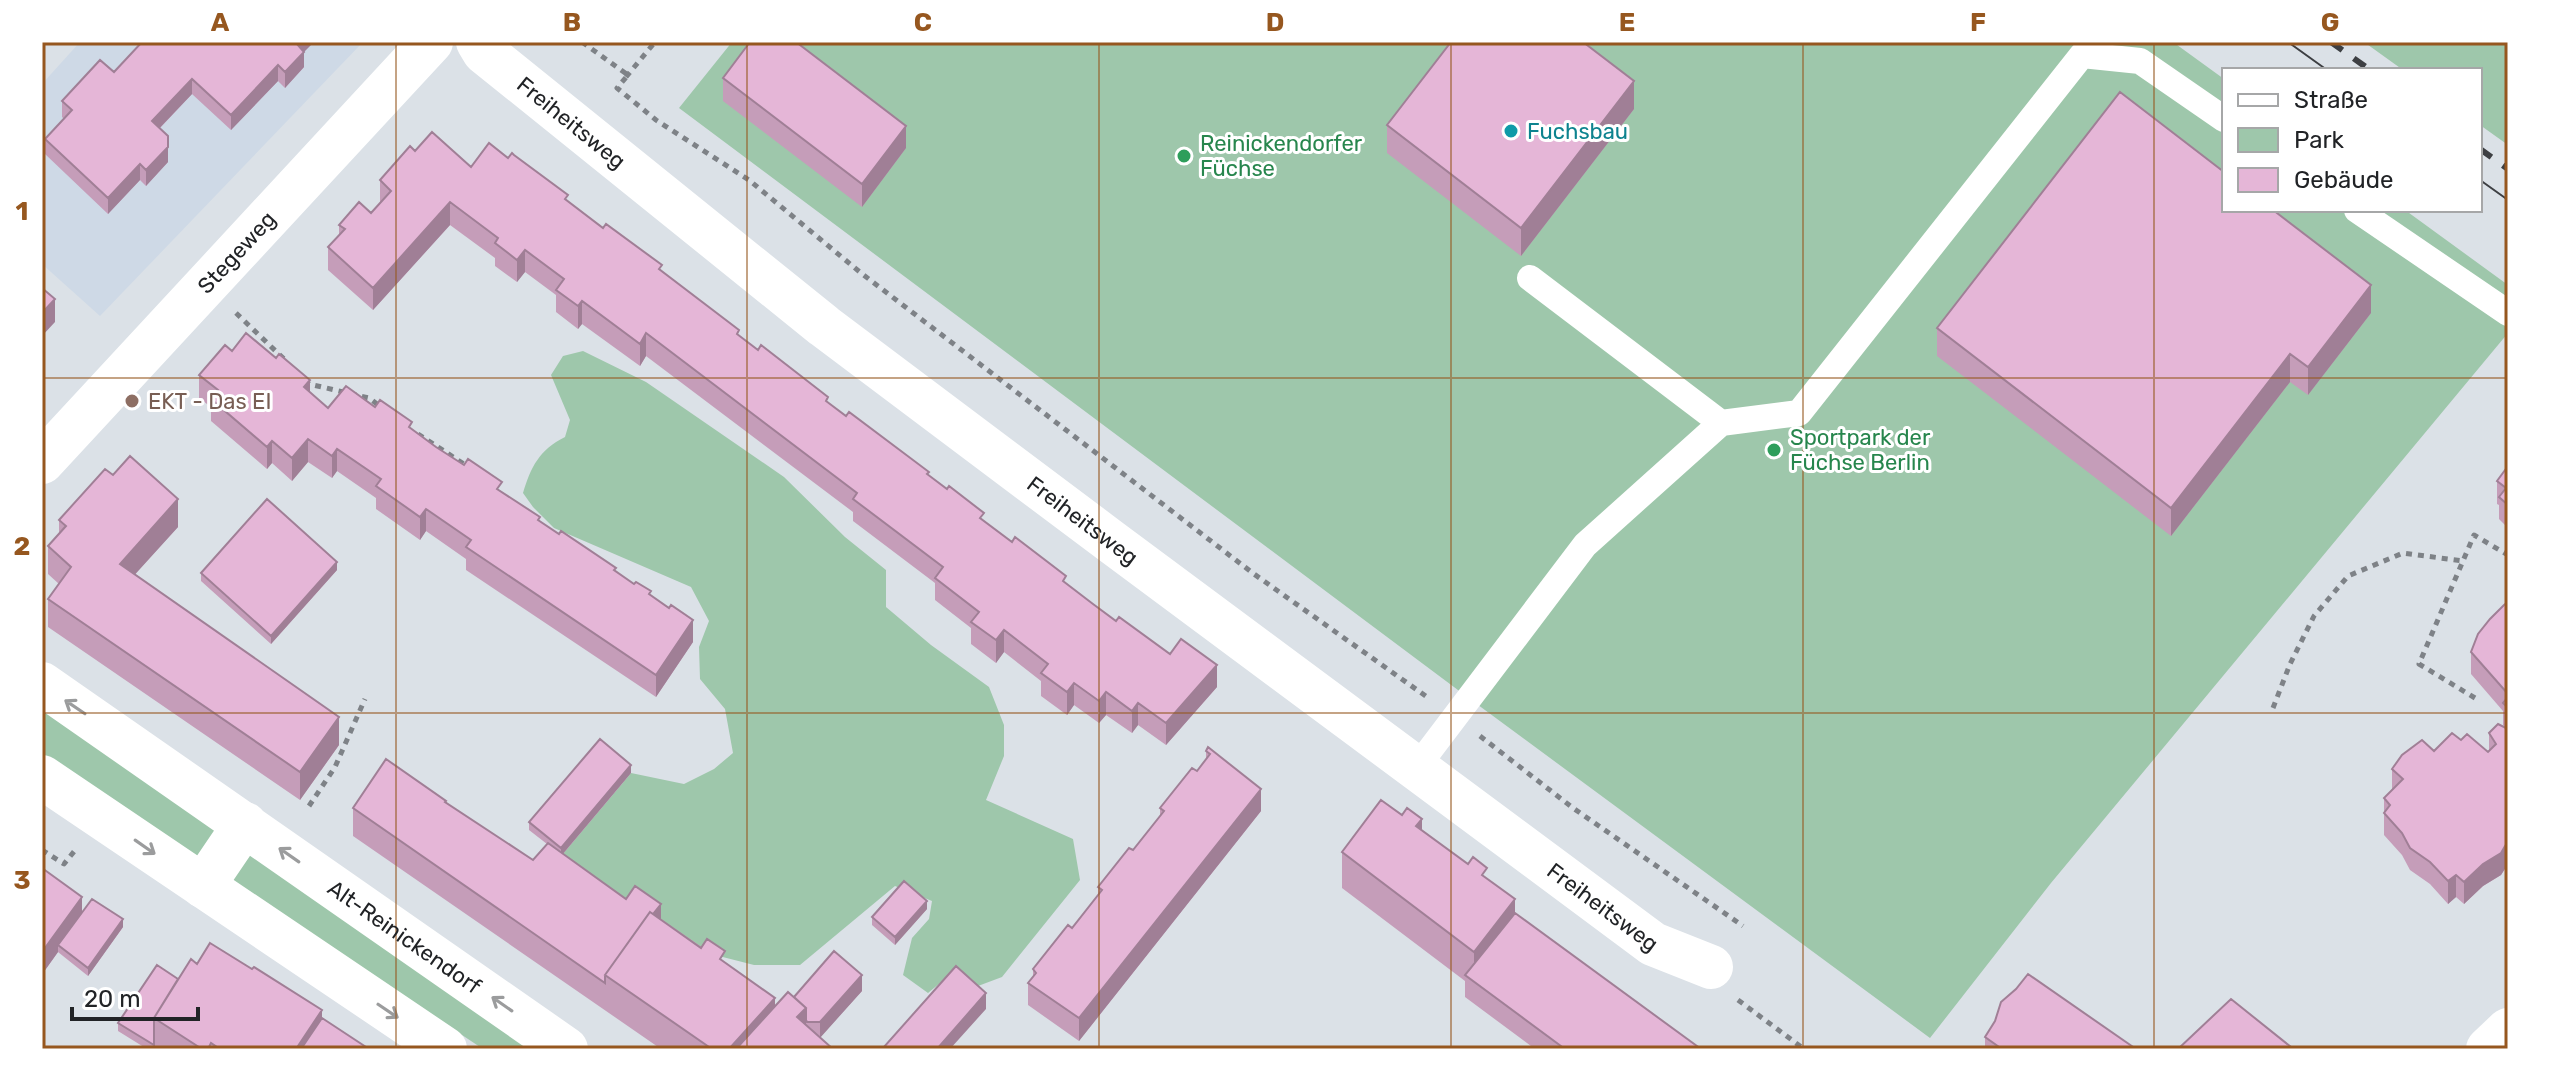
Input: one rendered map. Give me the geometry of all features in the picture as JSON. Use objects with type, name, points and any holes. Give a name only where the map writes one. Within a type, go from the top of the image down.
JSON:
[{"type":"street","name":"Stegeweg","points":[[42,462],[431,42]]},
{"type":"street","name":"Freiheitsweg","points":[[478,42],[484,52],[824,326],[1109,540],[1653,944],[1711,967]]},
{"type":"street","name":"Alt-Reinickendorf","points":[[42,684],[566,1049]]},
{"type":"street","points":[[42,777],[445,1049]]},
{"type":"street","points":[[203,886],[245,824]]},
{"type":"street","points":[[2488,1049],[2508,1030]]},
{"type":"lane","points":[[1417,767],[1585,545],[1721,423],[1799,413],[2082,55],[2140,61],[2222,118]]},
{"type":"lane","points":[[2360,212],[2508,313]]},
{"type":"lane","points":[[1530,278],[1721,423]]},
{"type":"path","points":[[582,42],[628,75]]},
{"type":"path","points":[[580,128],[655,42]]},
{"type":"path","points":[[617,88],[656,120],[749,180],[861,273],[1254,574],[1456,717],[1573,808],[1743,926]]},
{"type":"path","points":[[230,306],[287,362]]},
{"type":"path","points":[[298,373],[309,384],[369,398],[381,407]]},
{"type":"path","points":[[406,425],[472,469]]},
{"type":"path","points":[[2475,698],[2419,664],[2474,535],[2508,555]]},
{"type":"path","points":[[2273,708],[2314,616],[2348,576],[2403,553],[2463,561]]},
{"type":"path","points":[[309,806],[335,767],[365,699]]},
{"type":"path","points":[[1742,1004],[1804,1049]]},
{"type":"shaded area","points":[[80,42],[363,42],[100,316],[42,264],[42,84]]},
{"type":"green space","name":"Sportpark der Füchse Berlin","points":[[732,42],[2173,42],[2222,78],[2222,212],[2408,212],[2508,285],[2508,333],[2051,883],[1930,1038],[679,108]]},
{"type":"green space","points":[[2364,42],[2508,42],[2508,145],[2482,126],[2482,68],[2400,68]]},
{"type":"green space","points":[[583,351],[646,382],[784,477],[845,537],[886,570],[886,607],[931,645],[989,687],[1004,725],[1004,756],[986,800],[1073,839],[1080,880],[1002,977],[978,986],[952,973],[928,993],[903,975],[912,938],[929,919],[932,901],[895,886],[800,965],[754,965],[711,954],[561,856],[631,773],[684,784],[714,769],[733,753],[725,709],[700,679],[699,647],[709,621],[691,587],[554,528],[523,493],[537,460],[565,437],[570,420],[551,375],[563,356]]},
{"type":"green space","points":[[42,707],[540,1049],[483,1049],[42,755]]},
{"type":"building","points":[[142,42],[299,42],[297,44],[304,52],[285,72],[278,65],[231,115],[192,79],[152,121],[168,136],[168,147],[146,170],[140,164],[108,198],[45,139],[72,110],[62,101],[100,60],[114,72]]},
{"type":"building","points":[[750,42],[796,42],[906,126],[862,184],[723,78]]},
{"type":"building","name":"Fuchsbau","points":[[1451,42],[1583,42],[1634,81],[1521,228],[1387,125]]},
{"type":"building","points":[[2120,92],[2222,170],[2222,212],[2276,212],[2371,285],[2308,367],[2290,354],[2171,508],[1937,328]]},
{"type":"building","points":[[432,132],[471,167],[489,143],[508,158],[512,153],[568,195],[565,199],[603,228],[606,224],[662,265],[659,269],[739,330],[737,334],[758,350],[761,345],[828,397],[826,401],[846,416],[849,412],[947,489],[949,486],[984,513],[980,518],[1012,542],[1015,537],[1066,576],[1063,581],[1116,621],[1119,617],[1170,654],[1181,639],[1217,665],[1166,723],[1138,703],[1132,711],[1106,692],[1099,701],[1074,683],[1067,692],[1041,673],[1048,664],[1004,630],[996,640],[971,622],[979,612],[935,578],[943,567],[853,499],[857,493],[646,333],[640,344],[582,301],[578,306],[556,290],[564,279],[525,250],[517,260],[495,243],[498,238],[450,202],[373,288],[328,247],[345,229],[339,225],[359,202],[371,213],[391,191],[380,180],[410,146],[415,151]]},
{"type":"building","points":[[42,288],[55,299],[42,313]]},
{"type":"building","points":[[246,333],[276,358],[279,354],[310,380],[304,387],[328,408],[346,386],[375,407],[380,400],[412,422],[409,427],[436,447],[464,465],[468,459],[502,482],[497,489],[540,517],[538,520],[559,534],[561,531],[634,584],[636,582],[651,591],[649,594],[669,608],[671,605],[693,620],[656,675],[466,547],[471,540],[426,509],[420,517],[376,486],[381,479],[337,449],[332,456],[308,439],[292,458],[272,441],[267,447],[211,399],[218,390],[199,375],[225,345],[232,351]]},
{"type":"building","points":[[130,456],[178,499],[120,564],[339,717],[300,772],[48,599],[71,567],[48,546],[66,526],[59,520],[105,469],[113,475]]},
{"type":"building","points":[[2508,466],[2508,505],[2499,497],[2506,488],[2497,481]]},
{"type":"building","points":[[267,499],[337,562],[271,636],[201,573]]},
{"type":"building","points":[[2508,602],[2508,694],[2471,652],[2478,634]]},
{"type":"building","points":[[2498,724],[2508,729],[2508,841],[2501,853],[2483,864],[2464,882],[2456,875],[2448,881],[2430,862],[2410,848],[2402,833],[2384,813],[2390,805],[2384,798],[2403,779],[2392,769],[2402,755],[2422,740],[2434,751],[2452,733],[2461,740],[2467,734],[2488,752],[2496,744],[2489,733]]},
{"type":"building","points":[[600,739],[631,765],[561,848],[529,822]]},
{"type":"building","points":[[1208,747],[1261,789],[1079,1018],[1028,983],[1036,973],[1033,969],[1068,925],[1072,928],[1102,890],[1098,887],[1164,811],[1160,808],[1192,768],[1197,771],[1210,754],[1206,751]]},
{"type":"building","points":[[386,759],[533,860],[548,843],[626,899],[635,886],[661,904],[653,914],[650,912],[605,975],[605,983],[353,808]]},
{"type":"building","points":[[1381,800],[1402,815],[1407,808],[1422,819],[1416,826],[1468,864],[1473,857],[1487,868],[1482,875],[1515,899],[1474,952],[1342,852]]},
{"type":"building","points":[[42,868],[82,897],[42,952]]},
{"type":"building","points":[[904,881],[927,901],[895,937],[872,917]]},
{"type":"building","points":[[92,899],[123,919],[88,968],[58,945]]},
{"type":"building","points":[[650,912],[701,948],[707,939],[725,951],[720,959],[775,998],[729,1049],[712,1049],[605,975]]},
{"type":"building","points":[[1515,913],[1701,1049],[1565,1049],[1465,975]]},
{"type":"building","points":[[210,943],[322,1010],[296,1049],[220,1049],[211,1043],[208,1049],[202,1049],[154,1018],[191,959],[197,964]]},
{"type":"building","points":[[834,951],[862,975],[820,1022],[807,1022],[806,1008],[794,997]]},
{"type":"building","points":[[157,965],[178,979],[154,1018],[154,1045],[118,1023]]},
{"type":"building","points":[[956,966],[986,993],[937,1049],[883,1048]]},
{"type":"building","points":[[2028,974],[2136,1049],[2002,1049],[1985,1037],[1995,1021],[2001,1002]]},
{"type":"building","points":[[788,992],[806,1008],[797,1017],[833,1049],[736,1049]]},
{"type":"building","points":[[2231,999],[2291,1047],[2178,1049]]},
{"type":"building","points":[[322,1018],[369,1049],[301,1049]]},
{"type":"tram line","points":[[2288,42],[2324,68]]},
{"type":"tram line","points":[[2482,181],[2508,200]]},
{"type":"railway","points":[[2331,42],[2367,68]]},
{"type":"railway","points":[[2482,150],[2508,169]]},
{"type":"place","name":"Fuchsbau","points":[[1511,131]]},
{"type":"place","name":"Reinickendorfer Füchse","points":[[1184,156]]},
{"type":"place","name":"EKT - Das EI","points":[[132,401]]},
{"type":"place","name":"Sportpark der Füchse Berlin","points":[[1774,450]]}]
